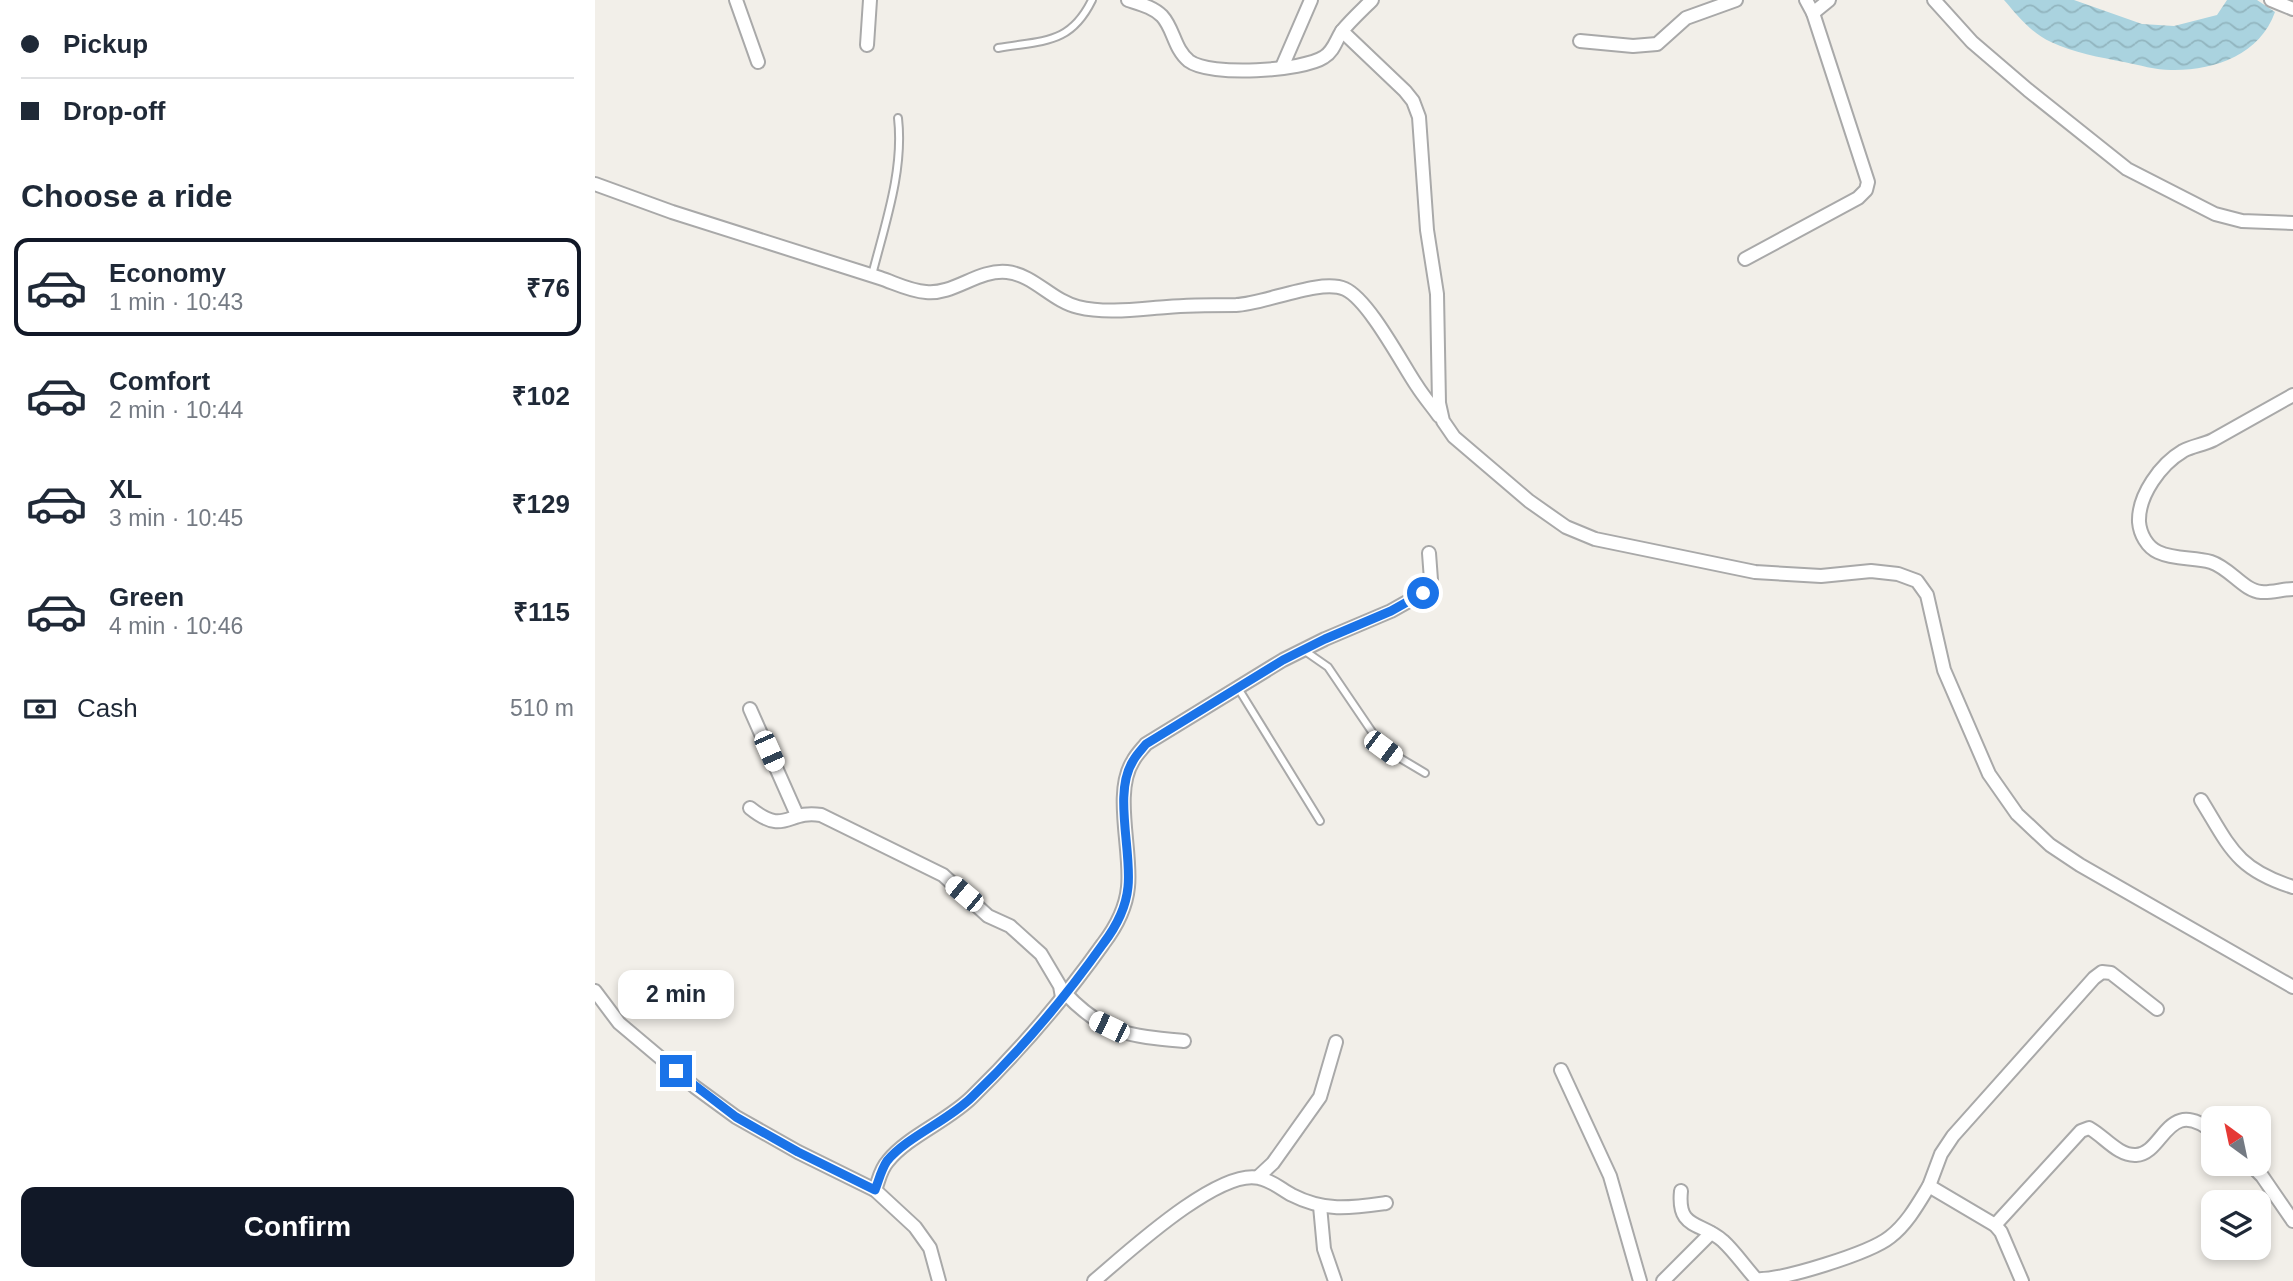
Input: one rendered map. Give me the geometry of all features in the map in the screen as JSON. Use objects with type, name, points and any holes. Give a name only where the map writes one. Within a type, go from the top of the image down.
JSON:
[{"type":"street","points":[[736,0],[758,62]]},
{"type":"street","points":[[867,45],[870,0]]},
{"type":"street","points":[[1128,0],[1160,14],[1181,53],[1189,61],[1202,68],[1220,71],[1306,64],[1326,56],[1342,31],[1372,0]]},
{"type":"street","points":[[1282,67],[1311,0]]},
{"type":"street","points":[[1580,41],[1640,46],[1657,44],[1678,22],[1736,0]]},
{"type":"street","points":[[1745,259],[1858,198],[1868,182],[1813,13],[1806,0]]},
{"type":"street","points":[[1813,13],[1829,0]]},
{"type":"street","points":[[1934,0],[1972,42],[2127,169],[2215,214],[2242,221],[2293,223]]},
{"type":"street","points":[[2273,1],[2293,9]]},
{"type":"street","points":[[1342,31],[1405,91],[1413,101],[1419,117],[1427,230],[1437,294],[1439,403],[1443,421]]},
{"type":"street","points":[[595,184],[672,212],[928,293],[947,290],[991,273],[1007,272],[1078,307],[1121,310],[1237,304],[1304,290],[1333,287],[1345,289],[1358,299],[1388,339],[1417,387],[1454,437],[1529,501],[1566,527],[1595,539],[1755,572],[1821,576],[1871,571],[1898,574],[1917,581],[1927,596],[1949,682],[1989,774],[2017,814],[2050,845],[2080,865],[2293,987]]},
{"type":"street","points":[[2293,395],[2209,442],[2186,449],[2172,459],[2156,477],[2146,495],[2139,517],[2140,530],[2146,543],[2157,551],[2222,567],[2248,588],[2260,592],[2293,589]]},
{"type":"street","points":[[875,1190],[887,1161],[969,1100],[1038,1027],[1104,943],[1125,905],[1129,885],[1124,806],[1126,776],[1132,762],[1146,744],[1303,650],[1391,611],[1423,593],[1430,580],[1429,553]]},
{"type":"street","points":[[750,709],[797,815]]},
{"type":"street","points":[[2201,800],[2239,859],[2267,878],[2293,887]]},
{"type":"street","points":[[750,808],[761,817],[777,822],[788,821],[797,815],[808,813],[821,815],[943,876],[988,916],[1010,926],[1041,954],[1063,995],[1091,1018],[1126,1034],[1184,1041]]},
{"type":"street","points":[[1681,1191],[1679,1207],[1684,1216],[1691,1223],[1723,1241],[1756,1279],[1801,1276],[1875,1247],[1891,1236],[1916,1207],[1929,1186],[1941,1154],[1953,1136],[2102,972],[2111,973],[2157,1009]]},
{"type":"street","points":[[595,991],[619,1023],[695,1087],[736,1117],[798,1152],[875,1190],[915,1227],[930,1248],[939,1281]]},
{"type":"street","points":[[1258,1177],[1273,1163],[1320,1097],[1336,1042]]},
{"type":"street","points":[[1561,1070],[1610,1176],[1640,1281]]},
{"type":"street","points":[[1995,1225],[2081,1131],[2089,1128],[2119,1150],[2135,1155],[2143,1154],[2175,1123],[2186,1119],[2201,1125]]},
{"type":"street","points":[[2262,1176],[2293,1220]]},
{"type":"street","points":[[1094,1281],[1155,1228],[1186,1206],[1232,1181],[1245,1177],[1258,1177],[1320,1206],[1349,1209],[1386,1203]]},
{"type":"street","points":[[1929,1186],[1995,1225],[2001,1232],[2022,1281]]},
{"type":"street","points":[[1320,1206],[1324,1249],[1335,1281]]},
{"type":"street","points":[[1663,1281],[1711,1233]]},
{"type":"lane","points":[[998,48],[1057,38],[1084,17],[1092,0]]},
{"type":"lane","points":[[872,275],[894,182],[900,140],[898,118]]},
{"type":"lane","points":[[1303,650],[1328,667],[1383,748],[1425,773]]},
{"type":"lane","points":[[1238,688],[1320,821]]},
{"type":"water","points":[[2004,0],[2074,0],[2142,24],[2174,26],[2217,15],[2227,0],[2257,0],[2275,12],[2268,27],[2247,50],[2203,67],[2165,70],[2060,46],[2031,29]]},
{"type":"route","points":[[676,1071],[736,1117],[798,1152],[875,1190],[887,1161],[969,1100],[1038,1027],[1104,943],[1118,920],[1125,905],[1129,885],[1124,806],[1126,776],[1132,762],[1146,744],[1283,660],[1391,611],[1423,593]]}]
